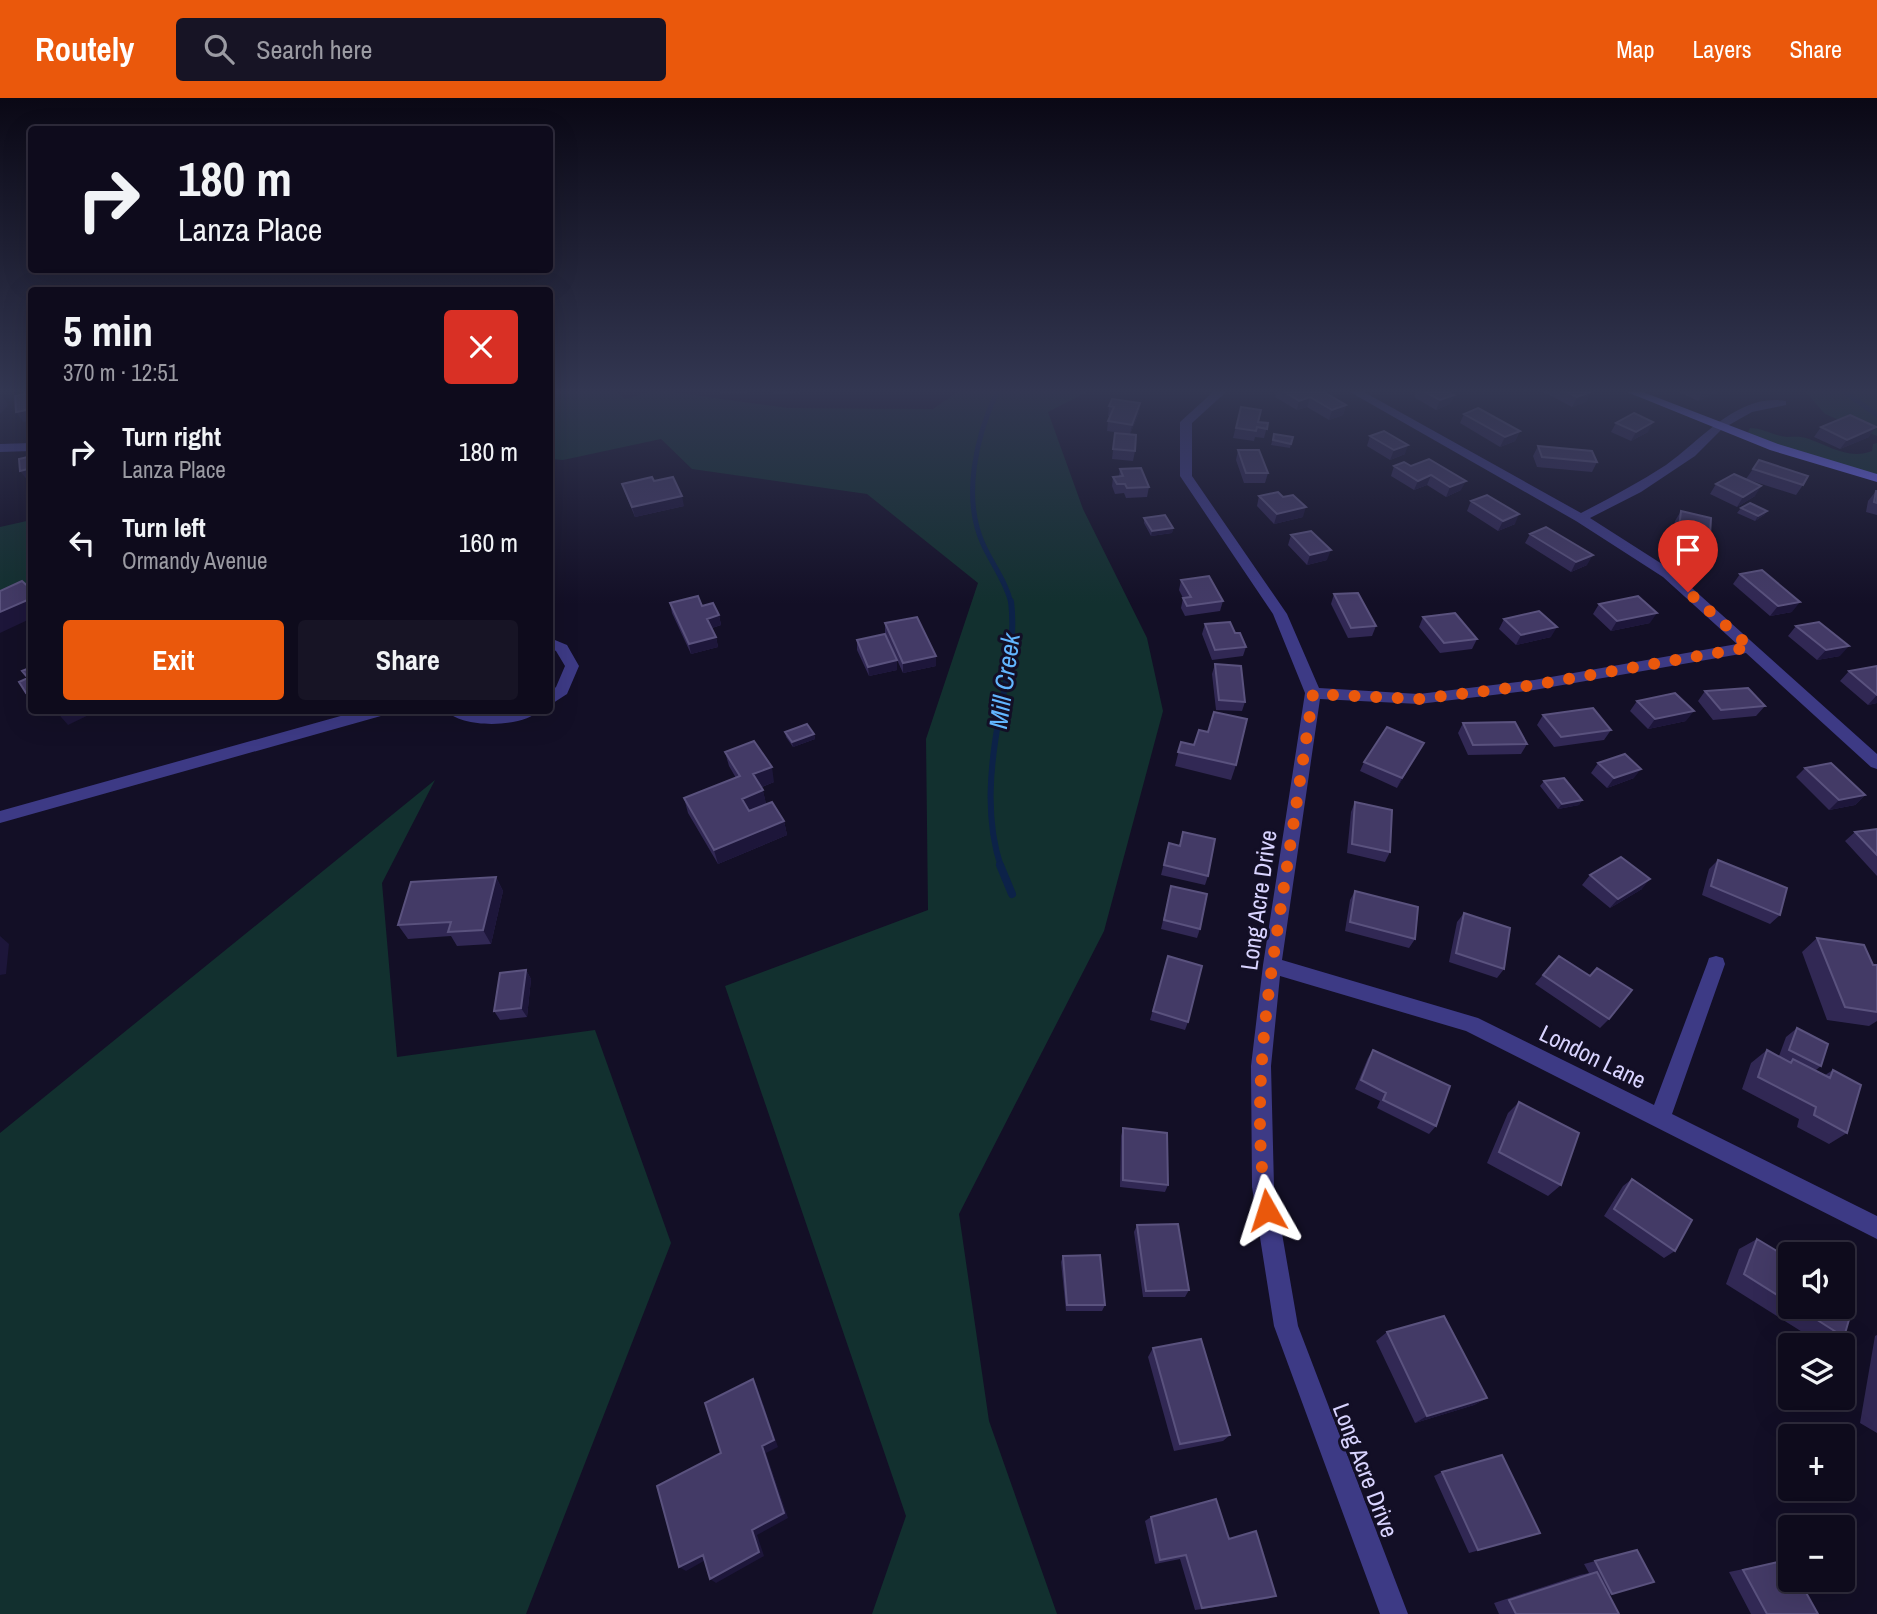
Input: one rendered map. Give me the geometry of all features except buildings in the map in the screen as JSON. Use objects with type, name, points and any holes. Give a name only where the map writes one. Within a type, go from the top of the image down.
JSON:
[{"type":"street","points":[[1186,463],[1186,476],[1280,614],[1313,694],[1419,699],[1534,685],[1750,647]]},
{"type":"street","points":[[1482,463],[1581,518],[1668,574],[1877,763]]},
{"type":"street","points":[[1581,518],[1637,489],[1677,463]]},
{"type":"street","points":[[1829,463],[1877,478]]},
{"type":"street","points":[[553,644],[562,648],[572,666],[562,690],[553,698]]},
{"type":"street","name":"Long Acre Drive","points":[[1313,694],[1272,965],[1261,1066],[1263,1187],[1286,1326],[1394,1614]]},
{"type":"street","points":[[0,817],[369,714]]},
{"type":"street","points":[[460,714],[470,719],[503,720],[521,714]]},
{"type":"street","points":[[1660,1118],[1716,964]]},
{"type":"street","name":"London Lane","points":[[1272,965],[1471,1024],[1877,1228]]},
{"type":"green space","points":[[686,463],[1066,463],[1083,509],[1147,638],[1163,711],[1104,931],[959,1214],[989,1421],[1057,1614],[872,1614],[906,1516],[725,986],[928,910],[926,739],[978,583],[867,494],[692,469]]},
{"type":"green space","points":[[1836,463],[1877,463],[1877,475]]},
{"type":"green space","points":[[28,521],[28,587],[0,600],[0,527]]},
{"type":"green space","points":[[435,780],[382,883],[397,1057],[595,1030],[671,1243],[526,1614],[0,1614],[0,1133]]},
{"type":"waterway","name":"Mill Creek","points":[[975,463],[973,507],[977,526],[1011,603]]},
{"type":"waterway","name":"Mill Creek","points":[[1001,867],[991,812],[991,774],[1011,645],[1011,601]]},
{"type":"waterway","name":"Mill Creek","points":[[1000,865],[1012,894]]},
{"type":"route","points":[[1267,1210],[1263,1187],[1261,1066],[1272,965],[1313,694],[1419,699],[1534,685],[1750,647],[1688,592]]}]
